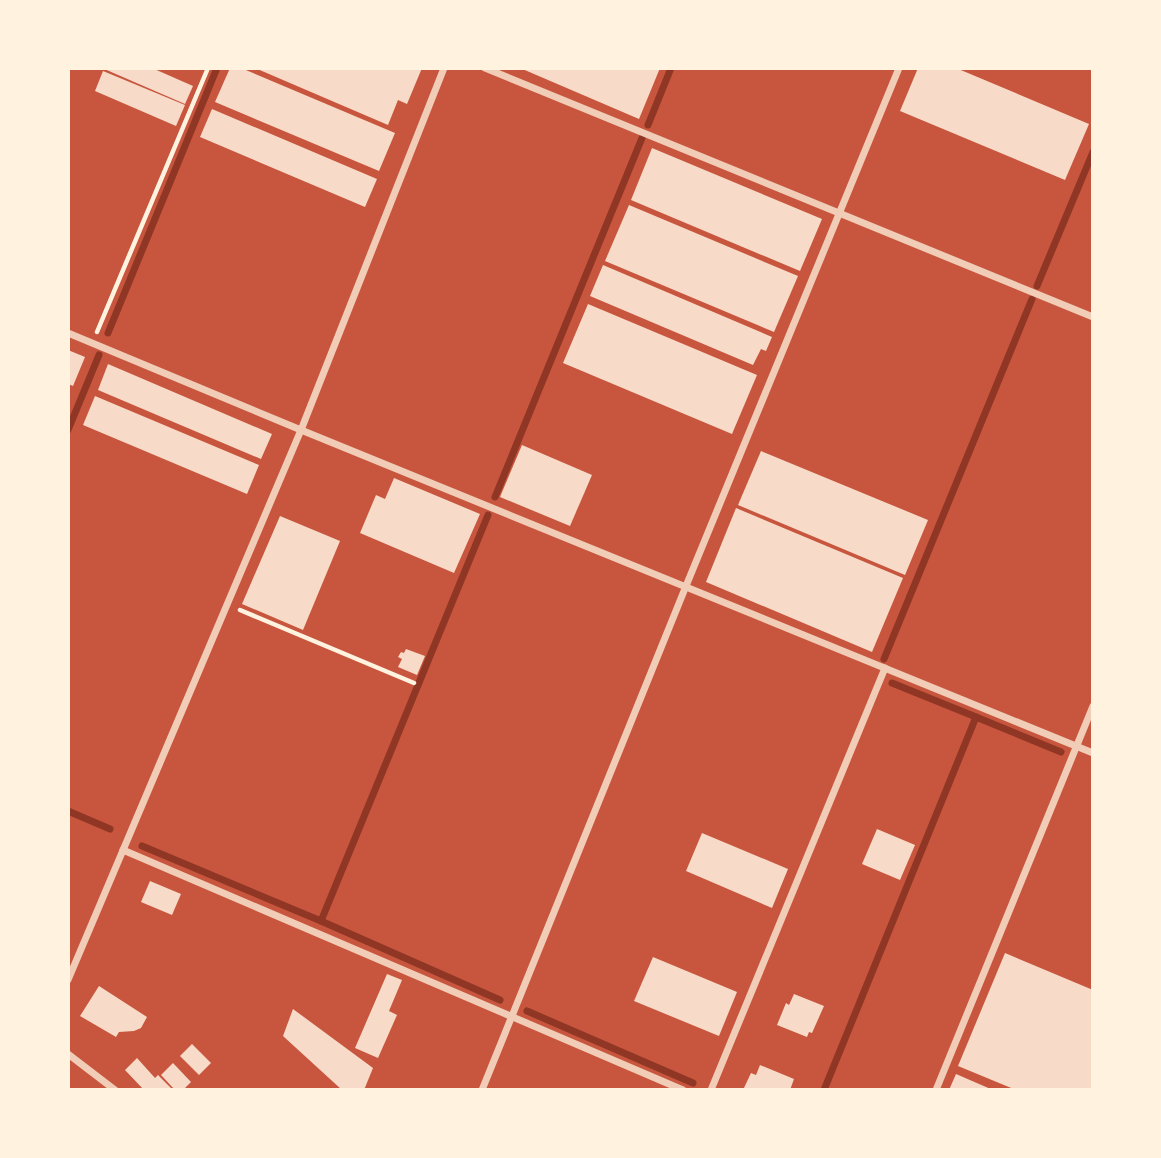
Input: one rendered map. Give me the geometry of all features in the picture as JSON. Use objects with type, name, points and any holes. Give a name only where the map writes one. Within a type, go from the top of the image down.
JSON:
[{"type":"street","points":[[68,981],[301,430],[444,68]]},
{"type":"street","points":[[485,68],[1093,317]]},
{"type":"street","points":[[482,1090],[685,586],[899,68]]},
{"type":"street","points":[[68,333],[1093,753]]},
{"type":"street","points":[[711,1090],[885,668]]},
{"type":"street","points":[[936,1090],[1093,706]]},
{"type":"street","points":[[122,850],[683,1090]]},
{"type":"street","points":[[68,1054],[115,1090]]},
{"type":"path","points":[[92,343],[208,68]]},
{"type":"path","points":[[227,605],[414,683]]},
{"type":"building","points":[[102,68],[152,68],[193,86],[185,104]]},
{"type":"building","points":[[230,68],[241,68],[395,133],[379,171],[215,102]]},
{"type":"building","points":[[255,68],[422,68],[407,104],[398,100],[388,125]]},
{"type":"building","points":[[520,68],[660,68],[639,119]]},
{"type":"building","points":[[918,68],[956,68],[1089,124],[1065,180],[900,111]]},
{"type":"building","points":[[103,71],[185,105],[176,126],[95,91]]},
{"type":"building","points":[[212,109],[377,179],[365,207],[200,137]]},
{"type":"building","points":[[652,148],[822,219],[800,271],[631,200]]},
{"type":"building","points":[[629,205],[798,276],[774,332],[605,261]]},
{"type":"building","points":[[603,265],[772,337],[766,351],[761,349],[753,365],[590,296]]},
{"type":"building","points":[[588,304],[757,375],[732,434],[563,363]]},
{"type":"building","points":[[68,350],[85,357],[73,386],[68,384]]},
{"type":"building","points":[[108,364],[272,434],[261,459],[98,390]]},
{"type":"building","points":[[95,396],[259,465],[247,494],[83,425]]},
{"type":"building","points":[[522,445],[592,475],[570,526],[500,497]]},
{"type":"building","points":[[761,451],[928,520],[905,575],[738,505]]},
{"type":"building","points":[[394,478],[480,514],[454,573],[360,533],[376,495],[385,499]]},
{"type":"building","points":[[736,508],[903,578],[872,652],[706,582]]},
{"type":"building","points":[[280,516],[340,541],[303,630],[242,604]]},
{"type":"building","points":[[406,649],[425,656],[417,675],[398,667],[402,659],[398,657]]},
{"type":"building","points":[[877,829],[915,845],[900,880],[862,864]]},
{"type":"building","points":[[702,833],[788,869],[772,908],[686,871]]},
{"type":"building","points":[[150,881],[181,894],[172,915],[141,902]]},
{"type":"building","points":[[1005,953],[1093,990],[1093,1090],[1016,1090],[958,1066]]},
{"type":"building","points":[[653,957],[737,992],[719,1036],[634,1001]]},
{"type":"building","points":[[387,974],[402,980],[389,1011],[397,1015],[378,1058],[355,1048]]},
{"type":"building","points":[[99,986],[147,1017],[141,1028],[119,1032],[116,1037],[80,1016]]},
{"type":"building","points":[[794,994],[824,1006],[812,1033],[809,1032],[807,1037],[777,1025],[786,1003],[789,1005]]},
{"type":"building","points":[[293,1009],[373,1068],[364,1090],[342,1090],[283,1036]]},
{"type":"building","points":[[192,1044],[211,1063],[199,1075],[180,1056]]},
{"type":"building","points":[[137,1058],[155,1078],[158,1075],[173,1090],[144,1090],[125,1070]]},
{"type":"building","points":[[173,1063],[191,1082],[183,1090],[175,1090],[161,1075]]},
{"type":"building","points":[[760,1065],[794,1079],[790,1090],[743,1090],[751,1073],[756,1075]]},
{"type":"building","points":[[956,1074],[993,1090],[949,1090]]},
{"type":"waterway","points":[[108,333],[217,68]]},
{"type":"waterway","points":[[648,125],[671,68]]},
{"type":"waterway","points":[[495,497],[642,138]]},
{"type":"waterway","points":[[1037,286],[1093,152]]},
{"type":"waterway","points":[[884,659],[1032,299]]},
{"type":"waterway","points":[[68,430],[99,355]]},
{"type":"waterway","points":[[321,921],[488,515]]},
{"type":"waterway","points":[[824,1090],[976,717],[892,683]]},
{"type":"waterway","points":[[976,717],[1061,752]]},
{"type":"waterway","points":[[68,811],[110,829]]},
{"type":"waterway","points":[[142,846],[500,1000]]},
{"type":"waterway","points":[[527,1011],[693,1083]]}]
